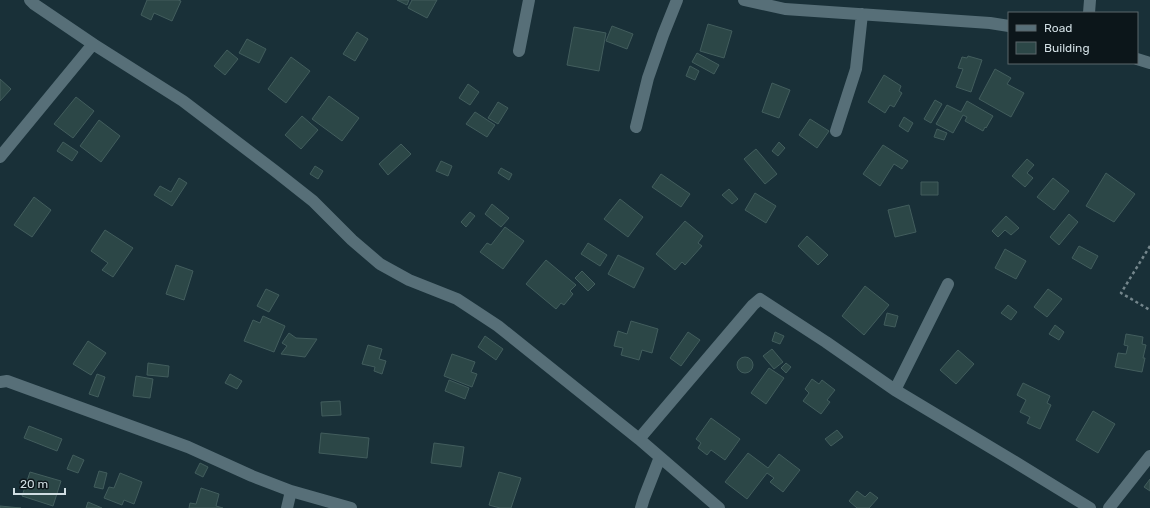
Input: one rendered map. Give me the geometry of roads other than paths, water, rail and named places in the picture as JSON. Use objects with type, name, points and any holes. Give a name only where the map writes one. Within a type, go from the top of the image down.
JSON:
[{"type":"street","points":[[30,0],[93,44],[183,101],[312,201],[352,240],[380,264],[409,280],[457,299],[498,326],[640,439],[719,508]]},
{"type":"street","points":[[519,51],[529,0]]},
{"type":"street","points":[[636,127],[648,78],[677,0]]},
{"type":"street","points":[[744,0],[785,9],[990,23],[1008,26]]},
{"type":"street","points":[[1089,12],[1090,0]]},
{"type":"street","points":[[836,131],[856,69],[862,14]]},
{"type":"street","points":[[0,157],[93,44]]},
{"type":"street","points":[[1138,59],[1150,63]]},
{"type":"street","points":[[895,390],[948,284]]},
{"type":"street","points":[[640,439],[753,305],[760,299],[826,342],[895,390],[1090,508]]},
{"type":"street","points":[[0,382],[7,381],[188,447],[252,476],[291,491],[351,508]]},
{"type":"street","points":[[1109,508],[1150,456]]},
{"type":"street","points":[[641,508],[660,457]]},
{"type":"street","points":[[287,508],[291,491]]}]
